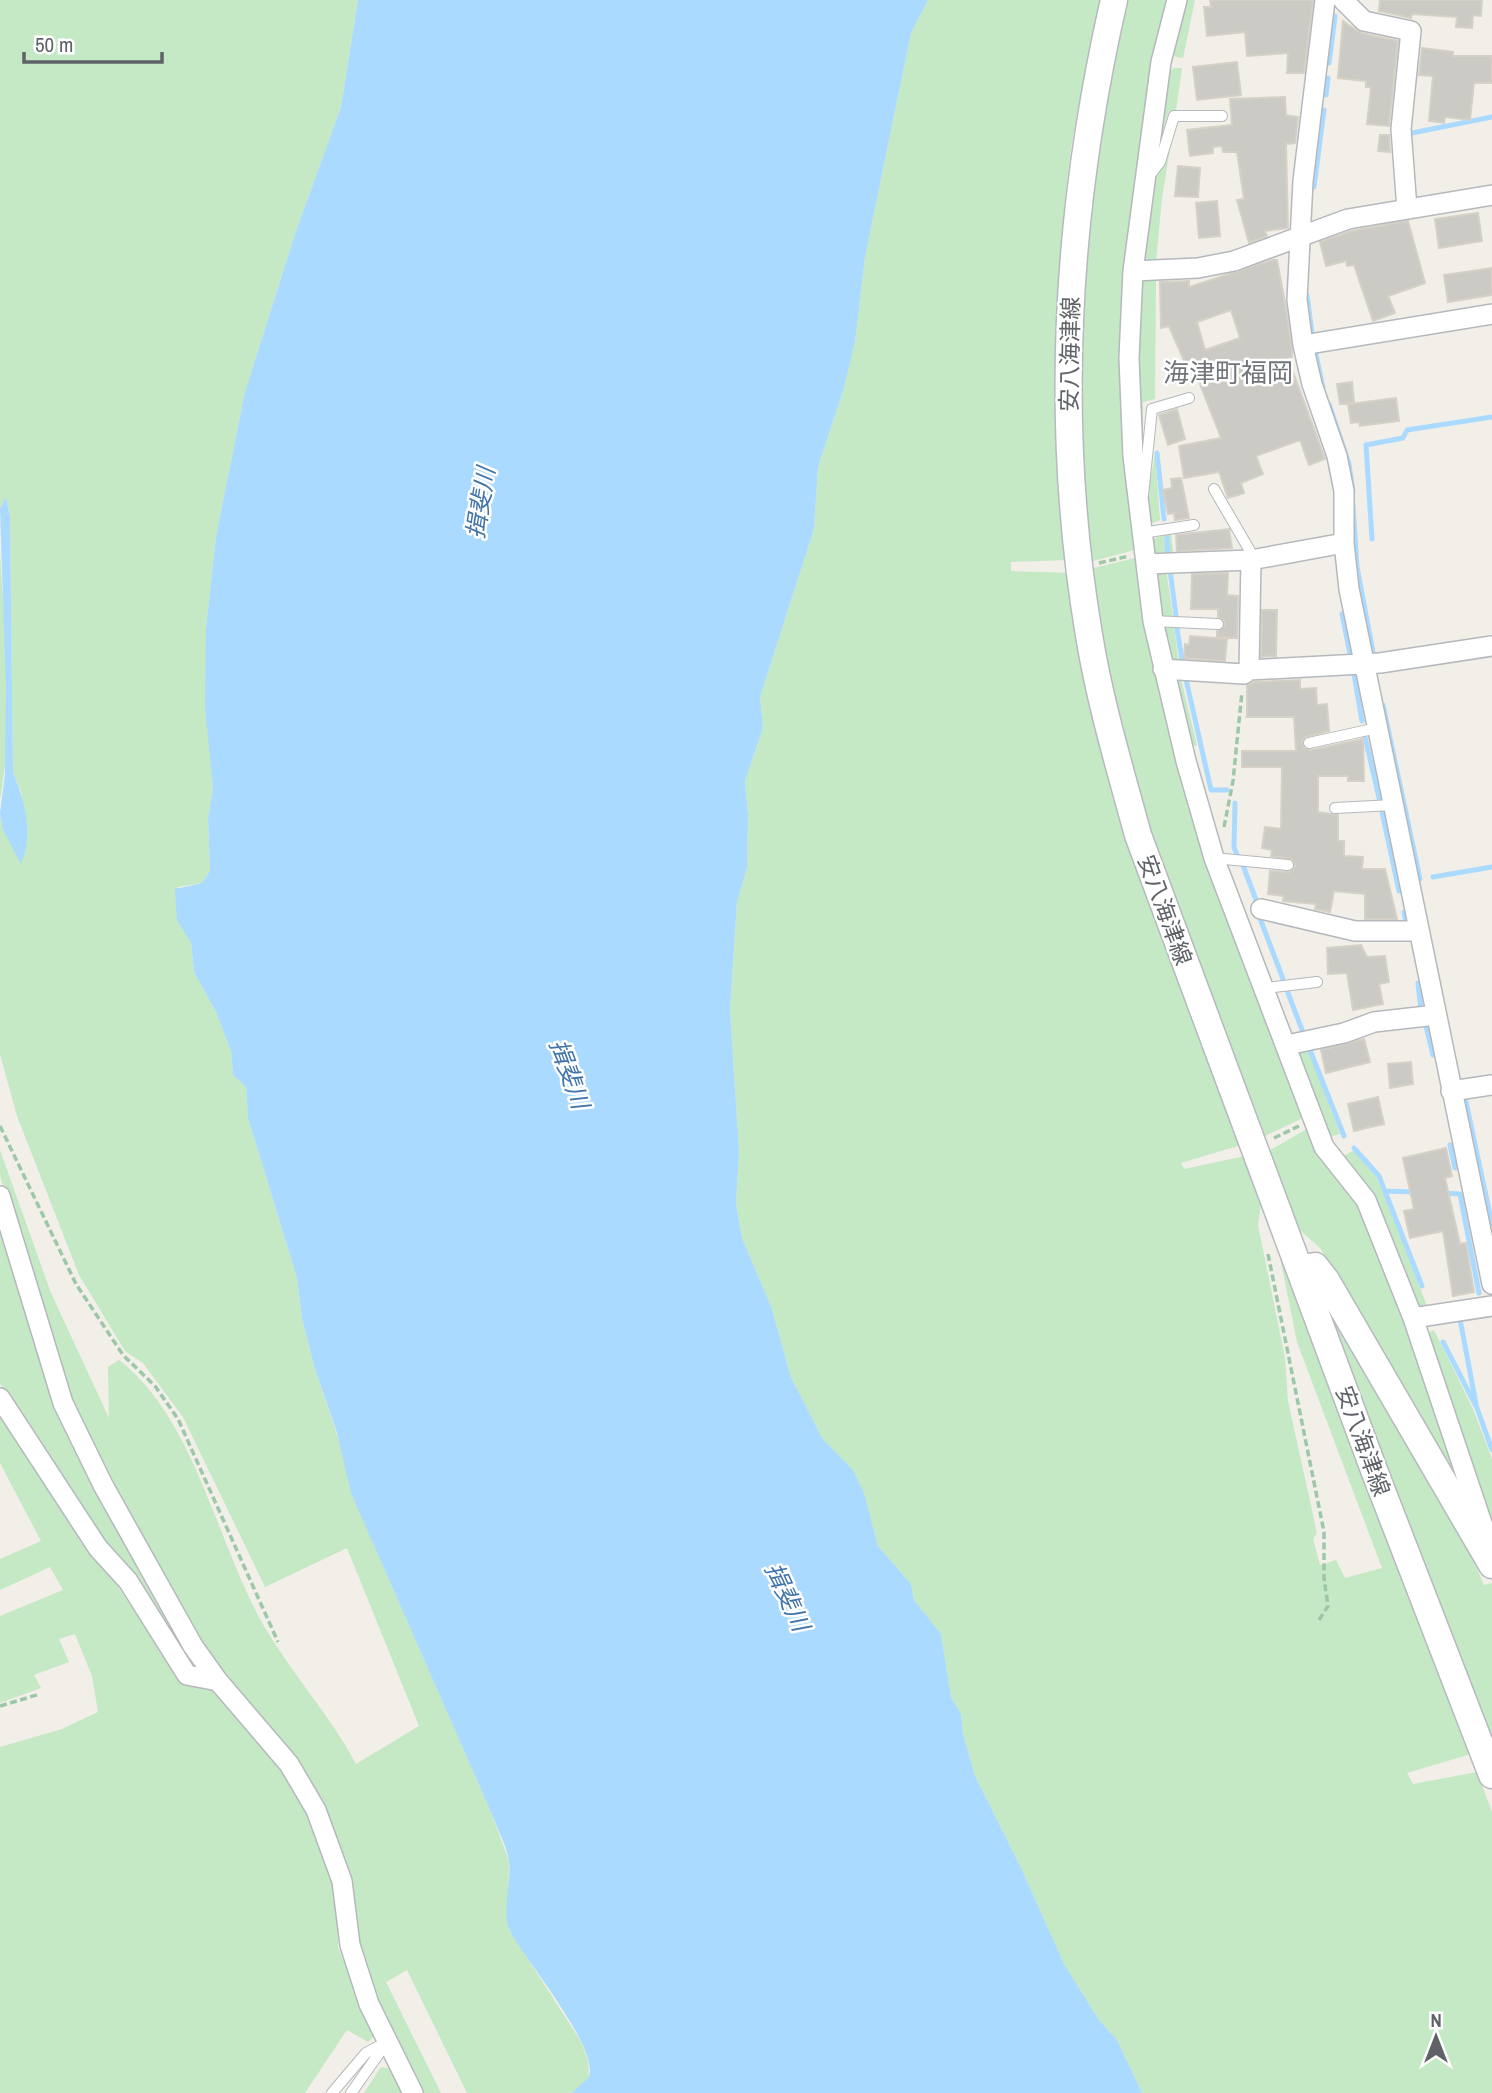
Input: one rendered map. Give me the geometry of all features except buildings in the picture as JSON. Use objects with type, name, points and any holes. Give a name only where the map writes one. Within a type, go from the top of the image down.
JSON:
[{"type":"main road","name":"安八海津線","points":[[1114,0],[1094,86],[1075,223],[1068,323],[1069,427],[1080,568],[1089,636],[1108,722],[1138,835],[1374,1470],[1492,1775]]},
{"type":"main road","points":[[1301,1268],[1315,1266],[1326,1280],[1492,1565]]},
{"type":"street","points":[[1177,0],[1161,62],[1142,187],[1133,271],[1129,358],[1133,456],[1153,621],[1163,669],[1216,857],[1324,1147],[1366,1200],[1413,1318],[1492,1555]]},
{"type":"street","points":[[1325,0],[1298,236],[1297,300],[1312,384],[1338,456],[1343,491],[1343,543],[1364,665],[1492,1284]]},
{"type":"street","points":[[1343,0],[1364,21],[1411,31],[1401,129],[1407,209]]},
{"type":"street","points":[[1133,271],[1198,268],[1234,261],[1348,219],[1492,195]]},
{"type":"street","points":[[1303,345],[1492,314]]},
{"type":"street","points":[[1144,550],[1251,560],[1343,543]]},
{"type":"street","points":[[1246,672],[1251,560]]},
{"type":"street","points":[[1163,669],[1246,672],[1364,665],[1492,646]]},
{"type":"street","points":[[1261,909],[1355,931],[1418,931]]},
{"type":"street","points":[[1287,1045],[1344,1033],[1374,1021],[1436,1014]]},
{"type":"street","points":[[1451,1091],[1492,1085]]},
{"type":"street","points":[[0,1196],[63,1403],[103,1485],[193,1646],[218,1681],[289,1764],[316,1810],[342,1881],[350,1945],[369,2004],[413,2093]]},
{"type":"street","points":[[1413,1318],[1492,1306]]},
{"type":"street","points":[[0,1398],[98,1548],[128,1581],[187,1675],[218,1681]]},
{"type":"lane","points":[[1142,187],[1160,162],[1174,116],[1222,116]]},
{"type":"lane","points":[[1138,503],[1145,492],[1152,409],[1189,398]]},
{"type":"lane","points":[[1213,489],[1250,551],[1251,560]]},
{"type":"lane","points":[[1144,550],[1194,525]]},
{"type":"lane","points":[[1153,621],[1217,624]]},
{"type":"lane","points":[[1310,743],[1377,728]]},
{"type":"lane","points":[[1335,808],[1393,804]]},
{"type":"lane","points":[[1216,857],[1288,865]]},
{"type":"lane","points":[[1265,988],[1317,982]]},
{"type":"lane","points":[[353,2092],[387,2042]]},
{"type":"lane","points":[[332,2093],[366,2053],[387,2042]]},
{"type":"path","points":[[1080,568],[1144,550]]},
{"type":"path","points":[[1216,857],[1233,781],[1246,672]]},
{"type":"path","points":[[1254,1148],[1313,1119]]},
{"type":"path","points":[[0,1126],[76,1284],[123,1356],[155,1386],[178,1419],[278,1642]]},
{"type":"path","points":[[1267,1249],[1324,1532],[1324,1578],[1328,1606],[1319,1620]]},
{"type":"path","points":[[0,1706],[40,1694]]},
{"type":"green space","points":[[0,0],[358,0],[341,107],[296,231],[245,392],[216,536],[206,628],[213,788],[208,819],[210,871],[202,883],[178,887],[177,919],[191,943],[194,972],[216,1012],[231,1051],[233,1075],[246,1087],[248,1118],[297,1278],[302,1318],[314,1366],[374,1545],[490,1810],[509,1861],[508,1928],[580,2040],[588,2060],[589,2077],[572,2093],[467,2093],[407,1970],[386,1982],[441,2093],[422,2093],[373,1995],[359,1945],[350,1880],[231,1686],[200,1642],[70,1401],[0,1176],[0,1150],[51,1293],[109,1418],[108,1367],[119,1360],[145,1385],[167,1415],[186,1448],[247,1594],[264,1626],[356,1764],[419,1726],[347,1548],[265,1587],[183,1417],[143,1363],[125,1351],[79,1275],[17,1116],[0,1054],[0,813],[3,830],[15,851],[22,794],[13,772],[10,517],[6,498],[0,509]]},
{"type":"green space","points":[[928,0],[1102,0],[1074,128],[1063,225],[1062,333],[1069,560],[1011,562],[1011,571],[1071,573],[1241,1145],[1181,1163],[1184,1169],[1245,1156],[1262,1196],[1258,1225],[1285,1358],[1288,1401],[1317,1533],[1313,1539],[1320,1565],[1336,1560],[1345,1578],[1382,1568],[1297,1342],[1275,1232],[1471,1754],[1407,1773],[1413,1784],[1477,1772],[1492,1812],[1492,2093],[1142,2093],[1117,2040],[1099,2020],[1064,1964],[1022,1870],[975,1776],[963,1734],[961,1714],[951,1697],[941,1634],[914,1600],[911,1584],[878,1546],[864,1494],[853,1470],[822,1438],[791,1377],[772,1309],[742,1238],[736,1203],[739,1152],[730,1009],[737,902],[747,868],[748,815],[745,781],[763,728],[760,697],[814,529],[818,467],[843,391],[855,342],[865,257],[911,33]]},
{"type":"green space","points":[[1122,0],[1168,0],[1137,169],[1126,270],[1135,550],[1089,562],[1079,430],[1083,251]]},
{"type":"green space","points":[[1182,0],[1195,0],[1183,58],[1176,57],[1170,51]]},
{"type":"green space","points":[[1174,68],[1182,68],[1176,110],[1169,111],[1154,164],[1166,74]]},
{"type":"green space","points":[[1172,137],[1162,198],[1156,262],[1150,262],[1140,252],[1146,194],[1160,171]]},
{"type":"green space","points":[[1156,277],[1155,399],[1143,402],[1143,480],[1140,480],[1137,284]]},
{"type":"green space","points":[[1155,453],[1160,520],[1147,525],[1147,499]]},
{"type":"green space","points":[[1171,532],[1174,560],[1154,558],[1149,541]]},
{"type":"green space","points":[[0,551],[8,707],[0,799]]},
{"type":"green space","points":[[1135,558],[1154,667],[1307,1116],[1261,1138],[1148,833],[1121,734],[1090,569]]},
{"type":"green space","points":[[1156,569],[1166,569],[1173,617],[1160,616]]},
{"type":"green space","points":[[1164,626],[1174,626],[1179,667],[1169,666],[1161,629]]},
{"type":"green space","points":[[1170,675],[1180,675],[1197,745],[1187,747]]},
{"type":"green space","points":[[1307,1046],[1340,1134],[1328,1137],[1295,1049]]},
{"type":"green space","points":[[1310,1127],[1358,1201],[1473,1511],[1472,1515],[1320,1248],[1293,1224],[1267,1152]]},
{"type":"green space","points":[[1354,1150],[1375,1174],[1427,1306],[1416,1310],[1342,1157]]},
{"type":"green space","points":[[0,1224],[99,1490],[196,1670],[192,1671],[39,1450],[0,1383]]},
{"type":"green space","points":[[1312,1276],[1464,1538],[1484,1585],[1492,1583],[1492,1752]]},
{"type":"green space","points":[[1434,1330],[1473,1409],[1492,1459],[1492,1526],[1425,1334]]},
{"type":"green space","points":[[0,1411],[171,1666],[186,1683],[219,1692],[283,1767],[309,1812],[337,1884],[338,1947],[375,2035],[368,2042],[347,2030],[305,2093],[0,2093],[0,1747],[62,1729],[98,1712],[92,1676],[75,1634],[59,1639],[69,1662],[34,1675],[41,1688],[0,1703],[0,1616],[63,1590],[50,1567],[0,1590],[0,1559],[41,1541],[0,1463]]},
{"type":"green space","points":[[381,2067],[391,2069],[404,2093],[364,2093]]},
{"type":"water","name":"揖斐川","points":[[358,0],[928,0],[911,33],[865,257],[855,342],[843,391],[818,467],[814,529],[760,697],[763,728],[745,781],[748,815],[747,868],[737,902],[730,1009],[739,1152],[736,1203],[742,1238],[772,1309],[791,1377],[822,1438],[853,1470],[864,1493],[878,1546],[911,1584],[914,1600],[941,1634],[951,1697],[961,1714],[963,1734],[975,1776],[1022,1870],[1064,1964],[1099,2020],[1117,2040],[1142,2093],[572,2093],[589,2077],[589,2063],[583,2046],[507,1924],[510,1869],[506,1848],[351,1493],[337,1433],[314,1366],[302,1318],[297,1278],[248,1118],[246,1087],[233,1075],[231,1051],[216,1012],[194,972],[191,943],[177,920],[175,889],[202,883],[210,871],[208,819],[213,788],[205,707],[206,628],[216,536],[245,392],[296,231],[341,107]]},
{"type":"water","points":[[6,497],[10,517],[13,772],[24,806],[27,830],[21,864],[3,830],[0,813],[5,774],[6,687],[0,509]]},
{"type":"waterway","points":[[1329,63],[1335,16]]},
{"type":"waterway","points":[[1326,95],[1328,78]]},
{"type":"waterway","points":[[1314,187],[1324,110]]},
{"type":"waterway","points":[[1407,134],[1492,117]]},
{"type":"waterway","points":[[1307,295],[1312,333]]},
{"type":"waterway","points":[[1315,350],[1323,388]]},
{"type":"waterway","points":[[1329,404],[1349,464],[1353,492]]},
{"type":"waterway","points":[[1372,539],[1366,445],[1403,438],[1407,430],[1492,417]]},
{"type":"waterway","points":[[1157,453],[1164,519]]},
{"type":"waterway","points":[[1353,505],[1357,567],[1373,652]]},
{"type":"waterway","points":[[1167,538],[1168,559]]},
{"type":"waterway","points":[[1170,570],[1176,616]]},
{"type":"waterway","points":[[1342,614],[1350,654]]},
{"type":"waterway","points":[[1177,629],[1183,666]]},
{"type":"waterway","points":[[1354,674],[1362,721]]},
{"type":"waterway","points":[[1185,675],[1211,790],[1227,790]]},
{"type":"waterway","points":[[1383,705],[1420,879]]},
{"type":"waterway","points":[[1365,737],[1379,798]]},
{"type":"waterway","points":[[1235,803],[1234,848],[1237,854]]},
{"type":"waterway","points":[[1382,812],[1399,891]]},
{"type":"waterway","points":[[1242,863],[1258,905]]},
{"type":"waterway","points":[[1433,877],[1492,867]]},
{"type":"waterway","points":[[1404,912],[1406,923]]},
{"type":"waterway","points":[[1258,913],[1283,979]]},
{"type":"waterway","points":[[1418,983],[1421,1010]]},
{"type":"waterway","points":[[1288,993],[1304,1035]]},
{"type":"waterway","points":[[1425,1022],[1433,1055]]},
{"type":"waterway","points":[[1308,1045],[1344,1136]]},
{"type":"waterway","points":[[1466,1102],[1492,1224]]},
{"type":"waterway","points":[[1450,1145],[1455,1168]]},
{"type":"waterway","points":[[1354,1148],[1379,1176],[1422,1286]]},
{"type":"waterway","points":[[1386,1191],[1415,1192]]},
{"type":"waterway","points":[[1442,1193],[1460,1194],[1479,1293]]},
{"type":"waterway","points":[[1466,1318],[1460,1319],[1476,1404]]},
{"type":"waterway","points":[[1443,1342],[1477,1408],[1492,1450]]},
{"type":"district","name":"海津町福岡","points":[[1228,373]]}]
